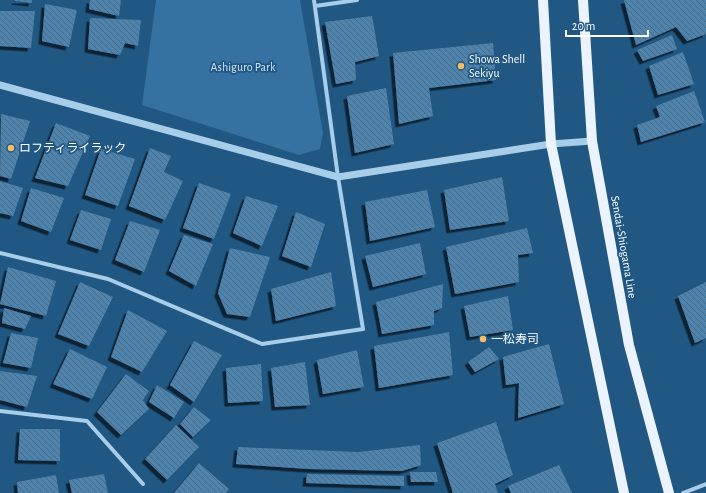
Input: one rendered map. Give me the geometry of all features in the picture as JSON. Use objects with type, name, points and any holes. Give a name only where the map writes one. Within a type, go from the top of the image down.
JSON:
[{"type":"main road","points":[[543,0],[551,144],[624,493]]},
{"type":"main road","name":"Sendai-Shiogama Line","points":[[583,0],[592,141],[629,344],[669,493]]},
{"type":"street","points":[[0,253],[108,279],[262,344],[363,329],[338,177],[314,0]]},
{"type":"street","points":[[315,6],[357,0]]},
{"type":"street","points":[[0,85],[338,177],[551,144],[592,141]]},
{"type":"street","points":[[0,411],[88,421],[143,484]]},
{"type":"street","points":[[683,493],[706,484]]},
{"type":"green space","name":"Ashiguro Park","points":[[156,0],[300,0],[323,133],[320,149],[299,155],[142,105]]},
{"type":"building","points":[[32,0],[32,3],[15,1]]},
{"type":"building","points":[[90,0],[121,0],[119,16],[89,9]]},
{"type":"building","points":[[624,0],[706,0],[706,34],[687,41],[676,27],[636,45]]},
{"type":"building","points":[[45,4],[77,10],[69,47],[42,41]]},
{"type":"building","points":[[0,11],[35,11],[31,48],[0,46]]},
{"type":"building","points":[[372,16],[379,56],[355,62],[356,80],[336,84],[325,22]]},
{"type":"building","points":[[90,18],[141,20],[138,46],[125,43],[120,55],[88,49]]},
{"type":"building","points":[[672,35],[677,49],[643,61],[637,50]]},
{"type":"building","points":[[493,43],[496,80],[429,88],[433,116],[399,124],[393,53]]},
{"type":"building","points":[[683,52],[694,84],[658,95],[649,66]]},
{"type":"building","points":[[386,88],[394,144],[355,153],[347,96]]},
{"type":"building","points":[[694,91],[705,122],[641,142],[637,125],[660,117],[656,106]]},
{"type":"building","name":"ロフティライラック","points":[[1,114],[30,121],[11,179],[0,176]]},
{"type":"building","points":[[56,123],[90,136],[68,186],[35,178]]},
{"type":"building","points":[[150,148],[171,156],[164,172],[183,181],[165,220],[129,206]]},
{"type":"building","points":[[101,149],[135,159],[118,206],[85,195]]},
{"type":"building","points":[[502,177],[509,221],[450,230],[444,190]]},
{"type":"building","points":[[0,181],[23,188],[13,216],[0,213]]},
{"type":"building","points":[[199,183],[231,194],[214,239],[183,228]]},
{"type":"building","points":[[31,188],[64,198],[51,232],[21,221]]},
{"type":"building","points":[[427,190],[435,227],[370,241],[365,202]]},
{"type":"building","points":[[246,196],[278,206],[262,246],[233,233]]},
{"type":"building","points":[[81,210],[111,219],[101,250],[70,240]]},
{"type":"building","points":[[296,212],[325,224],[311,267],[282,256]]},
{"type":"building","points":[[130,221],[160,230],[144,272],[115,260]]},
{"type":"building","points":[[527,228],[533,253],[518,255],[519,282],[455,294],[446,247]]},
{"type":"building","points":[[184,235],[213,244],[196,286],[169,271]]},
{"type":"building","points":[[420,243],[426,274],[373,287],[365,256]]},
{"type":"building","points":[[230,248],[270,257],[250,317],[227,314],[218,293]]},
{"type":"building","points":[[8,267],[56,281],[46,316],[0,304]]},
{"type":"building","points":[[331,272],[336,306],[276,321],[271,289]]},
{"type":"building","points":[[80,282],[113,297],[89,346],[58,334]]},
{"type":"building","points":[[706,282],[706,338],[695,343],[678,296]]},
{"type":"building","points":[[443,284],[442,308],[434,311],[434,325],[382,334],[376,302]]},
{"type":"building","points":[[508,296],[513,330],[470,337],[464,306]]},
{"type":"building","points":[[4,308],[31,316],[25,329],[2,323]]},
{"type":"building","points":[[128,310],[167,331],[142,372],[111,357]]},
{"type":"building","points":[[449,332],[453,375],[379,388],[374,346]]},
{"type":"building","points":[[11,333],[38,338],[31,368],[3,363]]},
{"type":"building","points":[[194,341],[222,355],[194,402],[170,385]]},
{"type":"building","points":[[549,344],[564,404],[518,418],[519,383],[506,385],[503,357]]},
{"type":"building","points":[[489,347],[499,359],[475,372],[468,362]]},
{"type":"building","points":[[70,349],[107,367],[92,399],[53,384]]},
{"type":"building","points":[[357,350],[364,387],[323,394],[317,360]]},
{"type":"building","points":[[305,362],[310,405],[275,407],[271,368]]},
{"type":"building","points":[[261,364],[263,401],[228,403],[226,368]]},
{"type":"building","points":[[0,371],[37,376],[27,407],[0,400]]},
{"type":"building","points":[[126,374],[149,391],[143,400],[149,409],[121,435],[97,412]]},
{"type":"building","points":[[157,385],[184,402],[174,418],[149,402]]},
{"type":"building","points":[[194,407],[211,420],[193,437],[180,424]]},
{"type":"building","points":[[496,422],[513,475],[495,484],[498,493],[453,493],[437,443]]},
{"type":"building","points":[[176,425],[199,447],[167,480],[145,459]]},
{"type":"building","points":[[20,429],[60,429],[60,461],[18,460]]},
{"type":"building","points":[[420,445],[421,465],[402,471],[309,469],[236,464],[238,447],[358,452]]},
{"type":"building","points":[[199,463],[229,489],[226,493],[174,493]]},
{"type":"building","points":[[559,465],[572,493],[511,493],[508,486]]},
{"type":"building","points":[[410,472],[436,472],[438,482],[411,482]]},
{"type":"building","points":[[104,474],[108,493],[72,493],[69,480]]},
{"type":"building","points":[[307,474],[404,476],[404,486],[306,483]]},
{"type":"building","points":[[56,475],[59,493],[18,493],[17,482]]},
{"type":"place","name":"Showa Shell Sekiyu","points":[[461,66]]},
{"type":"place","name":"ロフティライラック","points":[[11,148]]},
{"type":"place","name":"一松寿司","points":[[483,339]]}]
